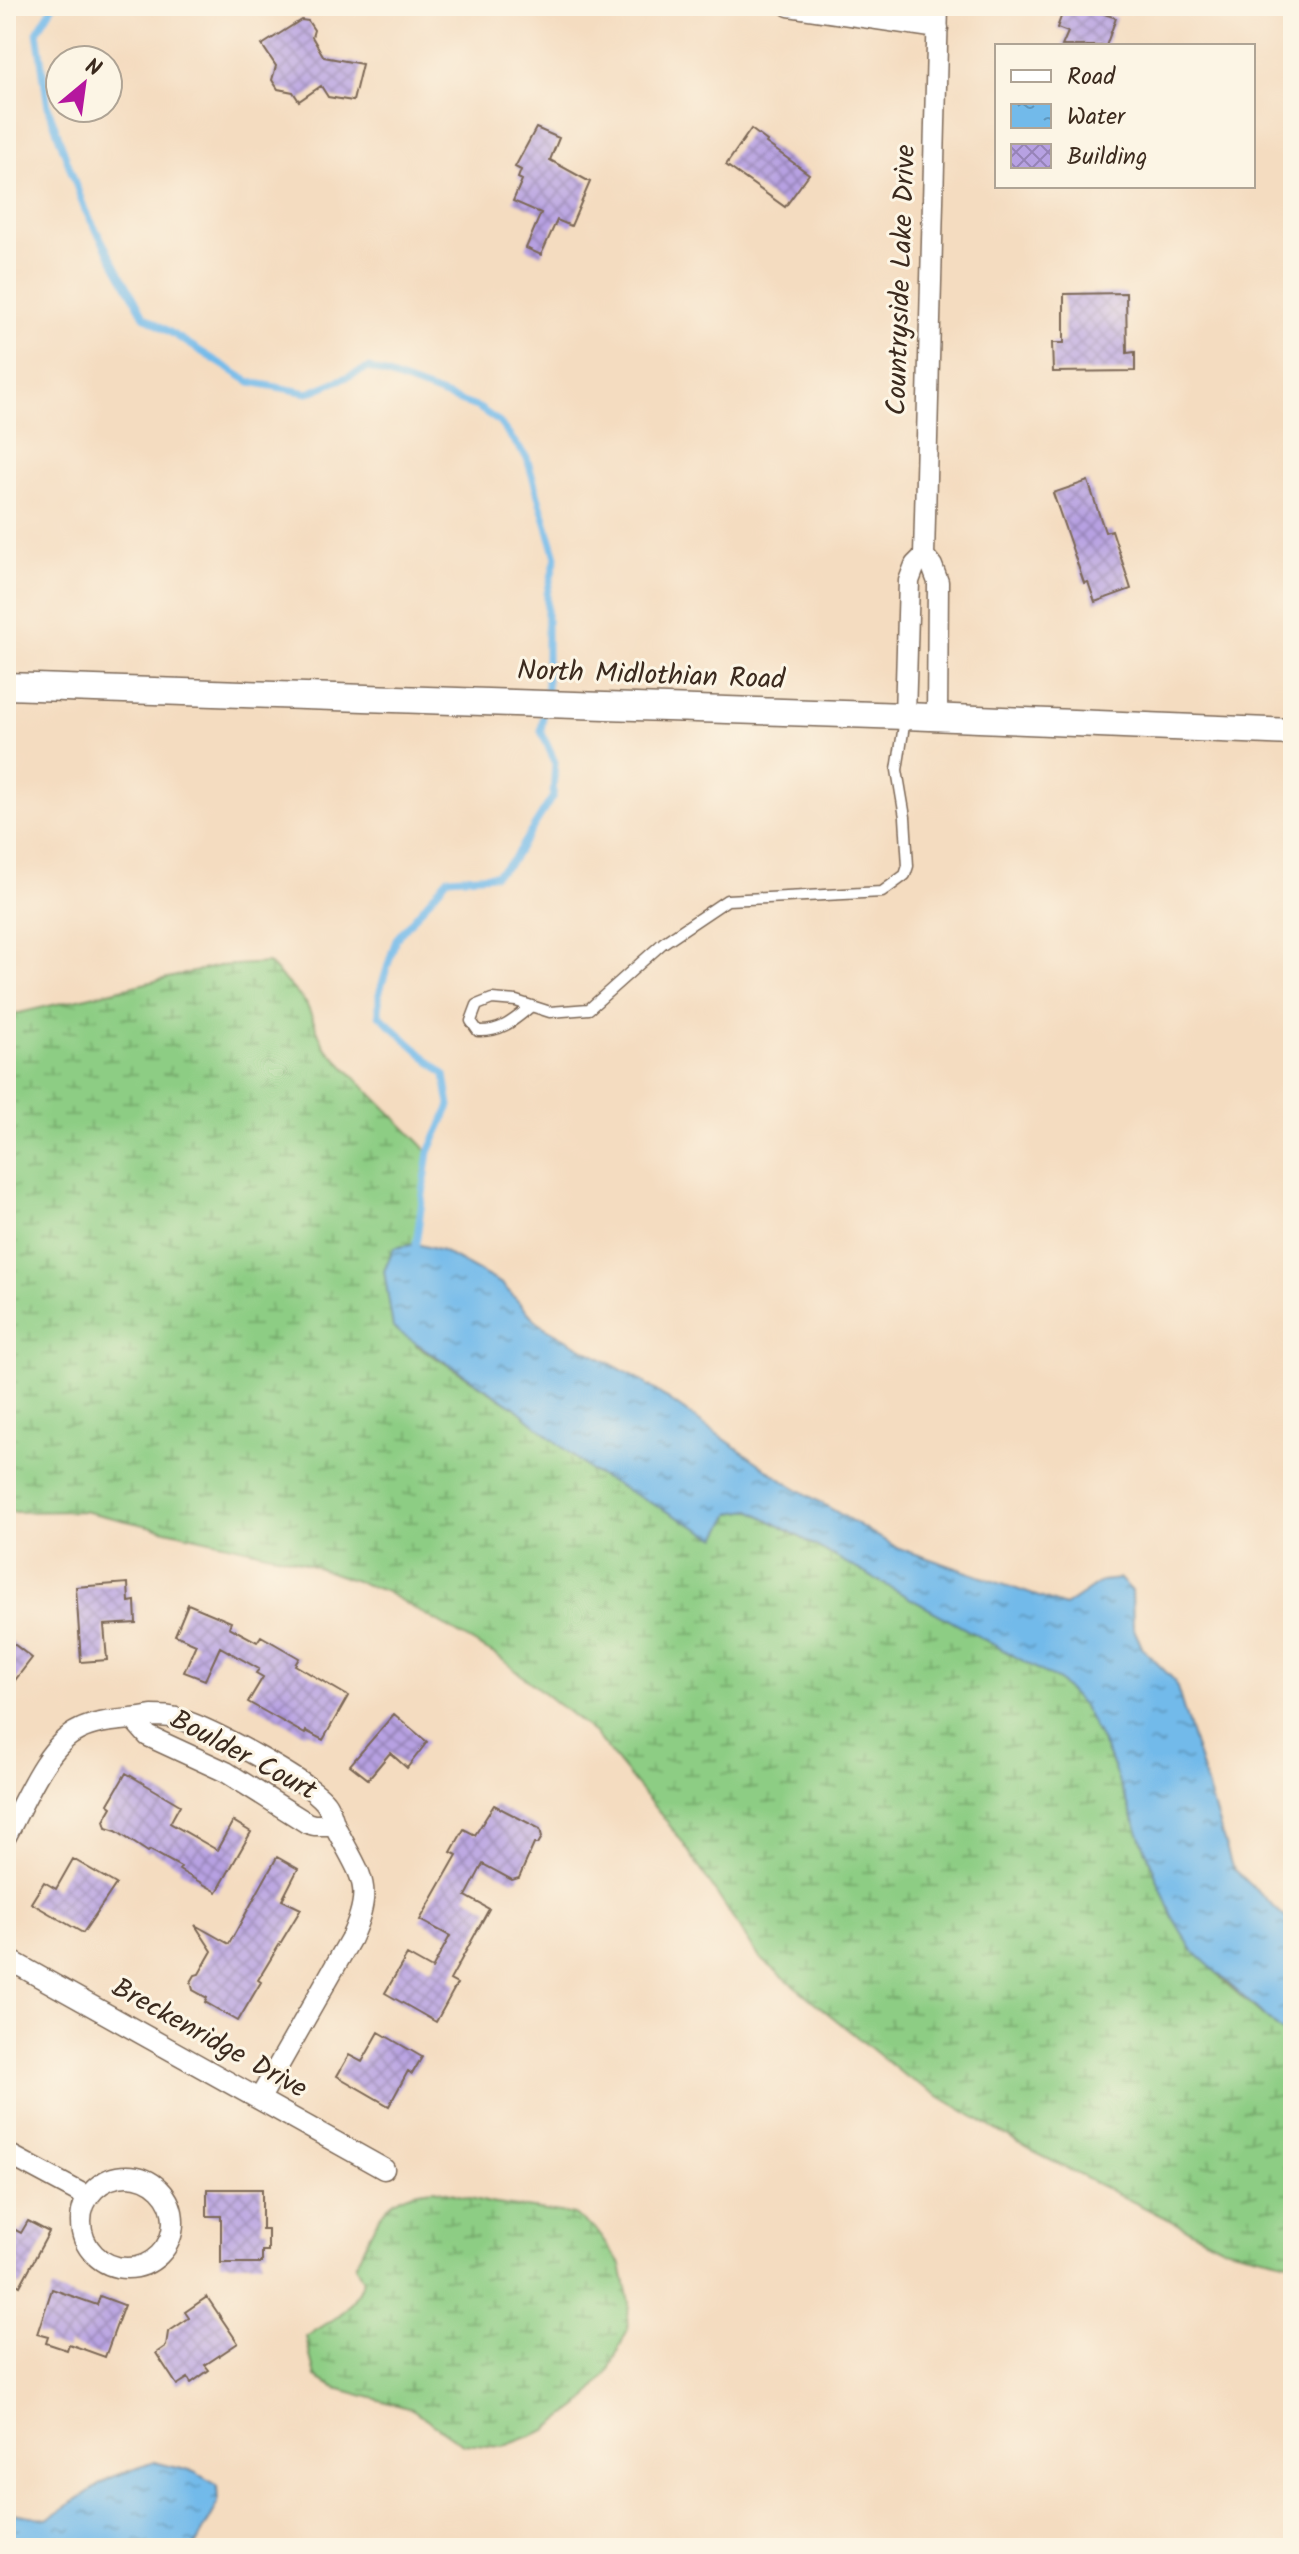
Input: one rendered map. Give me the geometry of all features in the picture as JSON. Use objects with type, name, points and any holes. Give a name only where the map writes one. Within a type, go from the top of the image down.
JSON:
[{"type":"main road","name":"North Midlothian Road","points":[[6,686],[1293,732]]},
{"type":"street","points":[[789,6],[938,28]]},
{"type":"street","name":"Countryside Lake Drive","points":[[937,718],[938,582],[924,556],[938,6]]},
{"type":"street","name":"Countryside Lake Drive","points":[[905,716],[909,581],[915,565],[924,556]]},
{"type":"street","name":"Boulder Court","points":[[6,1836],[48,1760],[61,1743],[79,1729],[163,1715],[182,1720],[236,1746],[325,1802],[364,1883],[363,1912],[260,2098]]},
{"type":"street","name":"Boulder Court","points":[[134,1720],[148,1736],[226,1772],[307,1823],[334,1825]]},
{"type":"street","name":"Breckenridge Drive","points":[[6,1958],[384,2169]]},
{"type":"street","points":[[6,2153],[88,2197]]},
{"type":"street","points":[[130,2176],[154,2185],[164,2194],[173,2219],[167,2245],[159,2255],[136,2267],[122,2268],[102,2261],[93,2254],[82,2236],[81,2214],[88,2197],[97,2186],[116,2177],[130,2176]]},
{"type":"lane","points":[[530,1007],[508,1025],[492,1031],[478,1031],[471,1021],[477,1005],[492,999],[516,1001],[550,1012],[589,1009],[663,943],[727,900],[882,892],[905,875],[908,866],[905,817],[897,770],[905,716]]},
{"type":"green space","points":[[268,963],[306,1003],[324,1046],[429,1152],[416,1244],[394,1248],[416,1345],[513,1406],[731,1513],[751,1510],[1059,1681],[1083,1706],[1107,1752],[1172,1916],[1222,1980],[1281,2031],[1293,2037],[1293,2263],[1223,2247],[1034,2152],[905,2076],[759,1957],[679,1837],[594,1733],[499,1657],[384,1591],[293,1559],[83,1511],[6,1512],[6,1016],[219,966]]},
{"type":"green space","points":[[435,2189],[490,2203],[574,2215],[597,2231],[621,2265],[629,2302],[627,2331],[608,2372],[584,2402],[546,2430],[502,2447],[463,2444],[412,2409],[336,2388],[315,2377],[306,2337],[340,2315],[352,2302],[363,2281],[355,2265],[383,2212],[403,2196]]},
{"type":"water","points":[[416,1244],[442,1251],[502,1284],[539,1324],[642,1381],[784,1481],[896,1547],[1065,1606],[1102,1581],[1120,1579],[1132,1591],[1133,1627],[1143,1649],[1175,1681],[1232,1867],[1293,1925],[1293,2037],[1281,2031],[1193,1951],[1172,1916],[1107,1752],[1083,1706],[1059,1681],[751,1510],[731,1513],[717,1538],[592,1472],[513,1406],[393,1328],[384,1271],[394,1248]]},
{"type":"water","points":[[154,2462],[194,2472],[217,2485],[218,2504],[194,2548],[6,2548],[6,2512],[47,2519],[110,2478]]},
{"type":"building","points":[[1065,6],[1082,6],[1116,18],[1107,44],[1063,44],[1068,32],[1057,28]]},
{"type":"building","points":[[301,20],[308,21],[314,30],[312,37],[324,57],[362,64],[353,101],[328,97],[321,86],[299,101],[293,92],[278,89],[272,80],[276,66],[262,45]]},
{"type":"building","points":[[536,128],[559,138],[550,160],[590,182],[571,226],[557,220],[541,255],[526,248],[541,213],[513,201],[522,180],[518,178],[521,170],[515,167]]},
{"type":"building","points":[[751,129],[809,174],[785,207],[726,165]]},
{"type":"building","points":[[1126,293],[1127,353],[1135,352],[1135,371],[1053,372],[1052,343],[1064,343],[1064,294]]},
{"type":"building","points":[[1088,481],[1105,532],[1112,530],[1131,589],[1095,602],[1088,582],[1084,583],[1053,493]]},
{"type":"building","points":[[128,1583],[129,1602],[135,1601],[136,1623],[104,1625],[107,1660],[81,1662],[76,1587]]},
{"type":"building","points":[[188,1604],[231,1622],[229,1627],[257,1642],[261,1636],[299,1658],[295,1665],[348,1696],[323,1740],[306,1731],[305,1734],[248,1702],[263,1677],[256,1673],[259,1669],[220,1647],[205,1680],[184,1672],[196,1644],[175,1635]]},
{"type":"building","points":[[6,1638],[32,1658],[6,1692]]},
{"type":"building","points":[[394,1714],[427,1742],[407,1768],[390,1753],[368,1779],[350,1765]]},
{"type":"building","points":[[126,1773],[180,1805],[170,1823],[217,1850],[233,1821],[251,1832],[217,1892],[179,1870],[181,1867],[106,1828],[104,1821],[112,1807],[108,1804]]},
{"type":"building","points":[[494,1805],[540,1829],[542,1837],[538,1844],[534,1844],[519,1878],[512,1880],[483,1864],[466,1896],[489,1909],[450,1980],[457,1984],[436,2022],[385,1993],[407,1955],[432,1969],[450,1936],[420,1920],[457,1855],[451,1852],[464,1829],[475,1835]]},
{"type":"building","points":[[277,1857],[298,1869],[282,1900],[301,1909],[258,1980],[261,1982],[238,2021],[205,2002],[207,1998],[193,1990],[191,1982],[212,1951],[195,1925],[229,1944]]},
{"type":"building","points":[[73,1859],[116,1884],[83,1933],[31,1903],[44,1882],[56,1889]]},
{"type":"building","points":[[379,2032],[422,2057],[412,2074],[408,2071],[389,2106],[337,2076],[349,2055],[362,2062]]},
{"type":"building","points":[[207,2189],[262,2189],[262,2229],[268,2229],[268,2251],[262,2251],[262,2263],[221,2263],[221,2216],[207,2216]]},
{"type":"building","points":[[28,2221],[49,2232],[20,2286],[6,2278],[6,2225],[21,2233]]},
{"type":"building","points":[[52,2289],[97,2305],[100,2296],[124,2305],[105,2357],[69,2344],[67,2350],[46,2343],[48,2337],[37,2334]]},
{"type":"building","points":[[207,2297],[238,2343],[205,2365],[209,2370],[191,2383],[188,2378],[177,2385],[156,2353],[166,2346],[168,2332],[189,2318],[185,2312]]},
{"type":"waterway","points":[[53,6],[37,32],[48,107],[85,210],[144,316],[250,382],[308,393],[369,368],[479,408],[498,421],[527,458],[556,557],[547,594],[547,691]]},
{"type":"waterway","points":[[416,1244],[429,1152],[450,1106],[445,1075],[379,1015],[379,994],[396,939],[448,878],[495,875],[512,861],[553,796],[555,762],[541,731],[543,717]]}]
